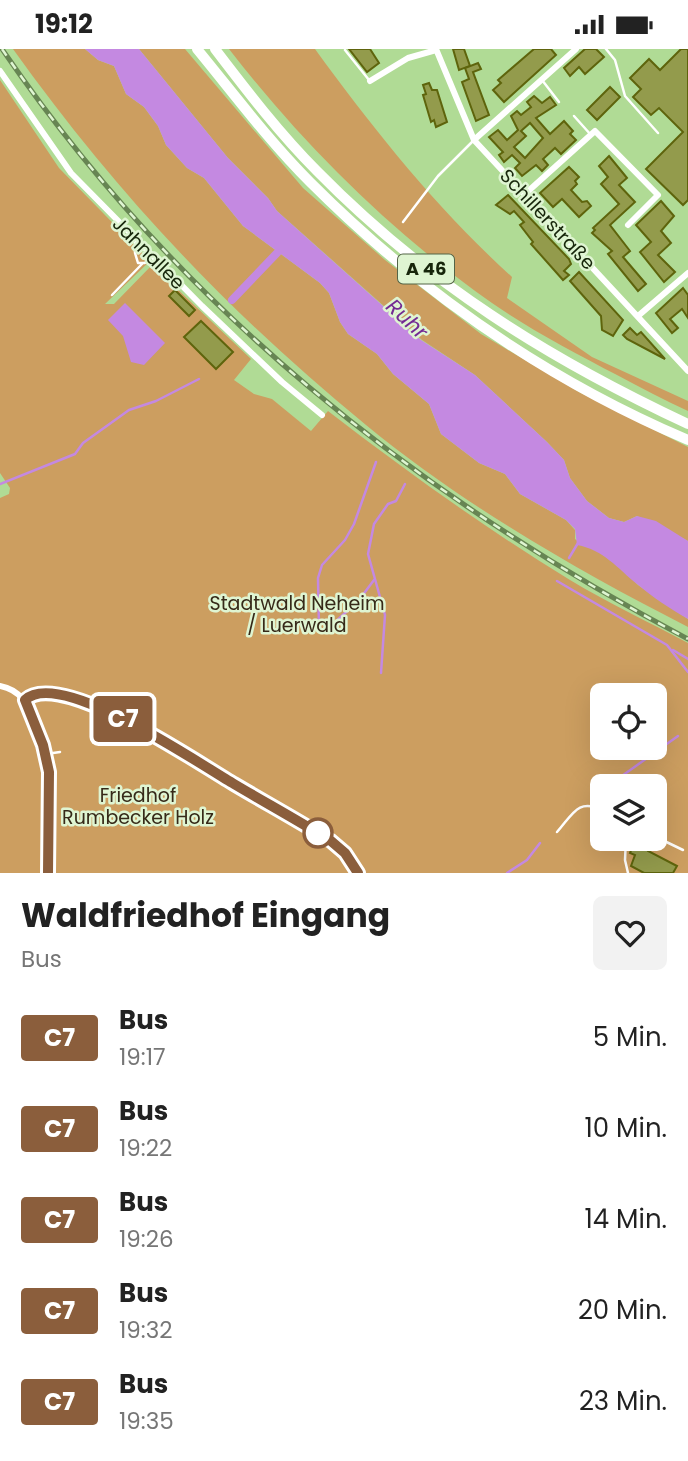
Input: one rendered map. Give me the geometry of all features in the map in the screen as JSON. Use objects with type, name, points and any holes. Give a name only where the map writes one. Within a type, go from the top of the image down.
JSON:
[{"type":"highway","name":"A 46","points":[[197,49],[309,181],[386,254],[432,292],[525,356],[617,407],[688,440]]},
{"type":"highway","name":"A 46","points":[[215,49],[259,106],[317,171],[394,243],[439,279],[487,314],[562,361],[688,424]]},
{"type":"street","points":[[474,140],[576,49]]},
{"type":"street","points":[[370,81],[408,58],[436,50]]},
{"type":"street","name":"Schillerstraße","points":[[436,50],[474,140],[688,371]]},
{"type":"street","name":"Jahnallee","points":[[0,71],[62,163],[151,256],[282,382],[322,415]]},
{"type":"street","points":[[526,194],[595,131],[658,195],[628,225]]},
{"type":"street","points":[[638,316],[688,272]]},
{"type":"street","points":[[0,686],[14,690],[25,700],[46,754],[50,785],[48,873]]},
{"type":"street","points":[[25,700],[36,693],[58,694],[119,716],[331,841],[345,853],[358,873]]},
{"type":"lane","points":[[606,49],[615,60],[625,96],[658,132]]},
{"type":"lane","points":[[345,50],[370,81]]},
{"type":"lane","points":[[542,81],[559,102]]},
{"type":"lane","points":[[574,115],[591,135]]},
{"type":"lane","points":[[403,222],[438,176],[474,140]]},
{"type":"lane","points":[[135,240],[136,259],[142,264]]},
{"type":"lane","points":[[112,295],[151,256]]},
{"type":"lane","points":[[46,754],[60,752]]},
{"type":"lane","points":[[557,832],[582,805],[590,804]]},
{"type":"lane","points":[[667,842],[683,850]]},
{"type":"lane","points":[[625,851],[628,873]]},
{"type":"green space","points":[[13,49],[85,49],[98,60],[114,66],[126,94],[144,107],[158,126],[166,145],[187,168],[204,178],[243,226],[320,283],[329,293],[340,322],[348,334],[377,354],[393,374],[429,404],[441,434],[479,463],[505,474],[520,494],[566,520],[575,530],[575,539],[584,546],[594,548],[638,585],[688,619],[688,627],[605,583],[481,509],[403,454],[316,383],[221,295],[134,202],[92,153]]},
{"type":"green space","points":[[139,49],[185,49],[303,188],[385,260],[481,334],[579,392],[688,447],[688,541],[637,516],[624,522],[609,518],[587,501],[570,478],[564,460],[547,442],[475,375],[422,340],[277,211],[268,198],[228,158]]},
{"type":"green space","points":[[229,49],[315,49],[407,168],[484,251],[512,277],[507,298],[592,357],[688,401],[688,411],[538,332],[455,276],[385,217],[319,154]]},
{"type":"green space","name":"Stadtwald Neheim / Luerwald","points":[[0,80],[59,168],[150,261],[105,304],[114,304],[152,265],[251,359],[234,380],[254,394],[272,399],[311,431],[328,411],[446,499],[538,560],[599,597],[688,643],[688,873],[0,873],[0,498],[9,494],[10,488],[0,473]]},
{"type":"shaded area","points":[[85,49],[139,49],[228,158],[268,198],[277,211],[421,340],[475,375],[547,442],[564,460],[570,478],[587,501],[609,518],[624,522],[637,516],[656,521],[688,541],[688,619],[649,594],[603,555],[577,545],[575,529],[566,520],[520,494],[505,474],[479,463],[441,434],[429,404],[393,374],[377,354],[348,334],[340,322],[329,293],[320,283],[243,226],[204,178],[187,168],[166,145],[158,126],[144,107],[126,94],[114,66],[98,60]]},
{"type":"shaded area","points":[[125,303],[165,343],[144,365],[131,362],[123,336],[108,320]]},
{"type":"building","points":[[349,49],[370,49],[379,63],[367,72]]},
{"type":"building","points":[[453,49],[464,49],[470,66],[459,70]]},
{"type":"building","points":[[534,49],[551,49],[556,55],[504,102],[493,90],[501,83],[498,80]]},
{"type":"building","points":[[585,49],[596,49],[604,57],[585,74],[579,67],[570,76],[564,68]]},
{"type":"building","points":[[681,49],[688,49],[688,200],[683,205],[646,169],[683,132],[659,108],[651,115],[633,97],[641,89],[630,78],[649,59],[660,70]]},
{"type":"building","points":[[478,63],[481,69],[473,72],[489,115],[476,121],[462,82],[469,79],[465,68]]},
{"type":"building","points":[[429,83],[432,90],[437,90],[447,122],[436,127],[434,120],[431,122],[423,95],[426,94],[423,85]]},
{"type":"building","points":[[610,87],[620,97],[597,120],[587,110]]},
{"type":"building","points":[[534,96],[542,103],[550,97],[556,105],[536,118],[550,134],[564,121],[573,131],[570,134],[576,140],[561,154],[555,148],[543,159],[548,165],[542,171],[536,165],[522,176],[515,168],[520,163],[512,155],[504,162],[499,155],[503,152],[489,137],[498,130],[507,140],[518,130],[511,116],[517,111],[521,115],[531,107],[527,102]],"holes":[[[530,123],[543,138],[525,158],[514,147],[526,136],[521,131]]]},
{"type":"building","points":[[609,156],[627,178],[619,185],[635,202],[610,225],[630,251],[623,257],[646,284],[638,291],[608,254],[612,251],[592,233],[595,230],[593,228],[619,204],[601,184],[608,177],[599,166]]},
{"type":"building","points":[[569,167],[579,177],[571,190],[582,202],[587,201],[591,206],[579,217],[562,199],[553,207],[540,193]]},
{"type":"building","points":[[508,195],[569,259],[571,264],[564,271],[569,275],[563,280],[531,244],[533,242],[520,225],[524,222],[514,211],[510,214],[496,205]]},
{"type":"building","points":[[661,201],[674,216],[661,231],[671,243],[658,255],[675,272],[664,282],[640,252],[651,242],[636,225]]},
{"type":"building","points":[[579,272],[623,320],[613,336],[602,330],[601,316],[570,281]]},
{"type":"building","points":[[683,288],[688,295],[688,318],[682,309],[670,319],[678,328],[672,333],[656,313]]},
{"type":"building","points":[[175,290],[195,310],[189,316],[169,296]]},
{"type":"building","points":[[201,321],[233,352],[216,369],[184,337]]},
{"type":"building","points":[[630,328],[637,335],[641,332],[665,359],[627,339],[623,335]]},
{"type":"building","points":[[648,851],[677,866],[673,873],[644,873],[631,866],[635,855],[630,853]]},
{"type":"waterway","points":[[232,300],[277,253]]},
{"type":"waterway","points":[[0,484],[75,454],[83,443],[129,410],[156,401],[199,379]]},
{"type":"waterway","points":[[319,627],[318,578],[322,565],[345,540],[354,524],[376,462]]},
{"type":"waterway","points":[[381,673],[385,615],[368,554],[374,524],[388,504],[396,501],[405,484]]},
{"type":"waterway","points":[[569,558],[578,543]]},
{"type":"waterway","points":[[331,626],[359,600],[374,580]]},
{"type":"waterway","points":[[557,581],[667,645],[688,672]]},
{"type":"waterway","points":[[673,650],[688,659]]},
{"type":"waterway","points":[[625,774],[678,736]]},
{"type":"waterway","points":[[507,873],[527,860],[540,843]]},
{"type":"railway","points":[[2,49],[71,142],[145,229],[224,311],[308,386],[397,457],[490,522],[587,583],[688,639]]},
{"type":"bus line","name":"C7","points":[[48,873],[49,772],[43,745],[25,700],[40,692],[58,694],[94,706],[156,736],[337,845],[358,873]]},
{"type":"water label","name":"Ruhr","points":[[407,319]]},
{"type":"park label","name":"Friedhof Rumbecker Holz","points":[[138,806]]}]
